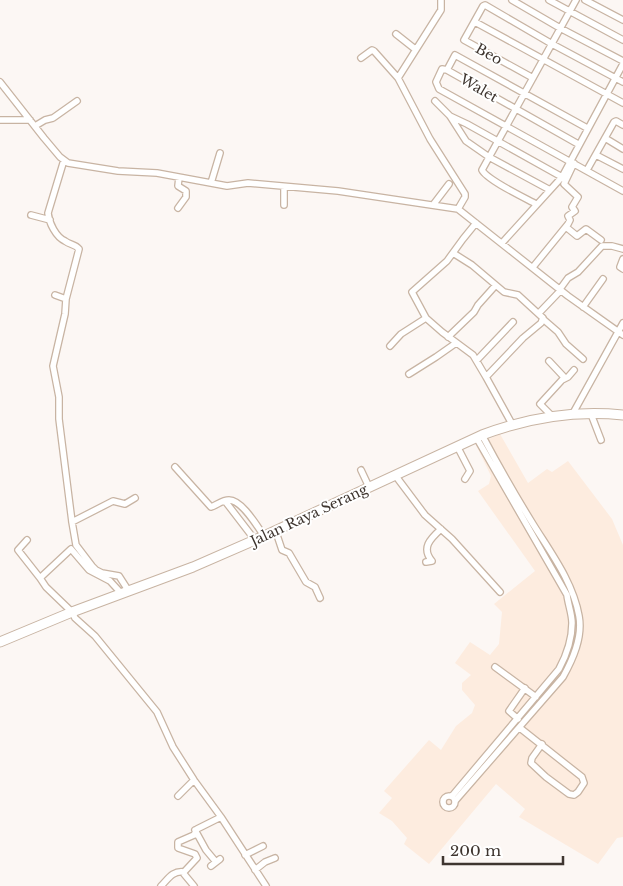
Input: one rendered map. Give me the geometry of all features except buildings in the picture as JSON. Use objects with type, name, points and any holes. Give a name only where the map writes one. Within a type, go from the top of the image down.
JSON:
[{"type":"highway","name":"Jalan Raya Serang","points":[[0,642],[72,612],[193,567],[276,532],[309,514],[479,436],[512,424],[552,416],[623,415]]},
{"type":"street","points":[[398,78],[441,10],[441,0]]},
{"type":"street","points":[[512,0],[623,62],[616,78],[578,144],[564,184],[578,197],[572,207],[575,211],[568,216],[570,221],[566,227],[533,267]]},
{"type":"street","points":[[549,0],[623,40]]},
{"type":"street","points":[[536,204],[484,174],[482,170],[576,0]]},
{"type":"street","points":[[585,0],[623,20]]},
{"type":"street","points":[[623,82],[485,5],[475,22],[623,104]]},
{"type":"street","name":"Beo","points":[[475,22],[465,41],[533,78]]},
{"type":"street","points":[[396,34],[415,49]]},
{"type":"street","points":[[361,58],[372,50],[374,51],[398,78],[430,139],[463,190],[465,197],[458,210]]},
{"type":"street","points":[[587,128],[455,55],[436,82],[438,87],[623,191]]},
{"type":"street","name":"Walet","points":[[445,70],[578,144]]},
{"type":"street","points":[[0,82],[68,163],[118,171],[157,173],[227,186],[248,183],[338,191],[458,210],[560,290],[620,334]]},
{"type":"street","points":[[35,126],[52,118],[77,100]]},
{"type":"street","points":[[435,101],[468,138],[489,157],[550,190]]},
{"type":"street","points":[[450,116],[562,177]]},
{"type":"street","points":[[0,120],[30,120]]},
{"type":"street","points":[[587,170],[615,121],[623,125]]},
{"type":"street","points":[[605,138],[623,149]]},
{"type":"street","points":[[211,183],[220,153]]},
{"type":"street","points":[[596,155],[623,170]]},
{"type":"street","points":[[64,160],[49,210],[50,220],[61,239],[76,246],[78,249],[53,366],[59,397],[59,418],[72,522],[76,545],[84,556],[96,570],[119,576],[125,592]]},
{"type":"street","points":[[502,243],[562,177],[572,161]]},
{"type":"street","points":[[178,208],[186,194],[186,191],[178,186],[179,177]]},
{"type":"street","points":[[433,205],[449,184]]},
{"type":"street","points":[[284,187],[284,205]]},
{"type":"street","points":[[31,215],[50,220]]},
{"type":"street","points":[[476,223],[440,268],[412,292],[426,318],[448,337],[469,351],[477,360],[512,424]]},
{"type":"street","points":[[566,227],[577,236],[586,229],[601,240]]},
{"type":"street","points":[[539,313],[568,278],[582,268],[602,246],[623,249]]},
{"type":"street","points":[[453,253],[472,265],[495,286],[508,294],[518,295],[539,313],[558,332],[566,344],[583,359]]},
{"type":"street","points":[[623,259],[620,267],[623,269]]},
{"type":"street","points":[[583,307],[603,278]]},
{"type":"street","points":[[448,337],[474,312],[495,286]]},
{"type":"street","points":[[55,295],[66,299]]},
{"type":"street","points":[[390,346],[401,334],[426,318]]},
{"type":"street","points":[[486,377],[543,319]]},
{"type":"street","points":[[477,360],[513,322]]},
{"type":"street","points":[[572,415],[620,334],[623,323]]},
{"type":"street","points":[[409,374],[456,343]]},
{"type":"street","points":[[549,361],[564,377]]},
{"type":"street","points":[[552,416],[540,404],[564,377],[568,377],[574,370]]},
{"type":"street","points":[[591,414],[601,440]]},
{"type":"street","points":[[479,436],[571,586],[580,617],[578,642],[571,663],[563,677],[519,729],[454,799],[564,661],[572,622],[567,595],[479,436]]},
{"type":"street","points":[[458,446],[470,471],[465,479]]},
{"type":"street","points":[[175,467],[208,505],[212,507],[231,500],[240,504],[264,536]]},
{"type":"street","points":[[361,470],[369,487]]},
{"type":"street","points":[[395,475],[425,515],[439,527],[500,592]]},
{"type":"street","points":[[72,522],[113,501],[124,504],[134,498]]},
{"type":"street","points":[[225,501],[255,540]]},
{"type":"street","points":[[426,562],[432,563],[426,549],[432,531],[439,527]]},
{"type":"street","points":[[276,532],[282,550],[289,553],[306,582],[315,587],[320,598]]},
{"type":"street","points":[[27,540],[18,550],[46,586],[72,612],[75,618],[95,636],[157,712],[173,747],[194,780],[221,816],[266,886]]},
{"type":"street","points":[[40,578],[71,549],[89,570],[110,581],[125,592]]},
{"type":"street","points":[[555,575],[562,572]]},
{"type":"street","points":[[495,667],[536,697]]},
{"type":"street","points":[[518,719],[509,711],[525,688]]},
{"type":"street","points":[[513,724],[542,744],[582,777],[584,783],[574,795],[569,794],[546,777],[531,763],[532,758],[542,744]]},
{"type":"street","points":[[178,796],[194,780]]},
{"type":"street","points":[[161,886],[173,873],[184,872],[197,860],[195,854],[178,848],[178,842],[194,835],[195,830],[221,816]]},
{"type":"street","points":[[195,830],[216,863]]},
{"type":"street","points":[[245,855],[263,846]]},
{"type":"street","points":[[198,855],[206,850]]},
{"type":"street","points":[[255,870],[265,862],[275,858]]},
{"type":"street","points":[[184,872],[194,886]]},
{"type":"shaded area","points":[[500,434],[528,483],[547,469],[552,472],[568,461],[612,519],[623,545],[623,837],[617,838],[598,864],[519,817],[525,809],[496,784],[429,864],[404,844],[407,838],[392,821],[379,813],[392,798],[384,791],[429,740],[441,750],[456,726],[472,713],[475,705],[462,690],[462,683],[471,675],[455,663],[470,642],[490,655],[499,644],[502,612],[494,604],[535,571],[478,491],[489,484],[491,476],[476,445]]}]
